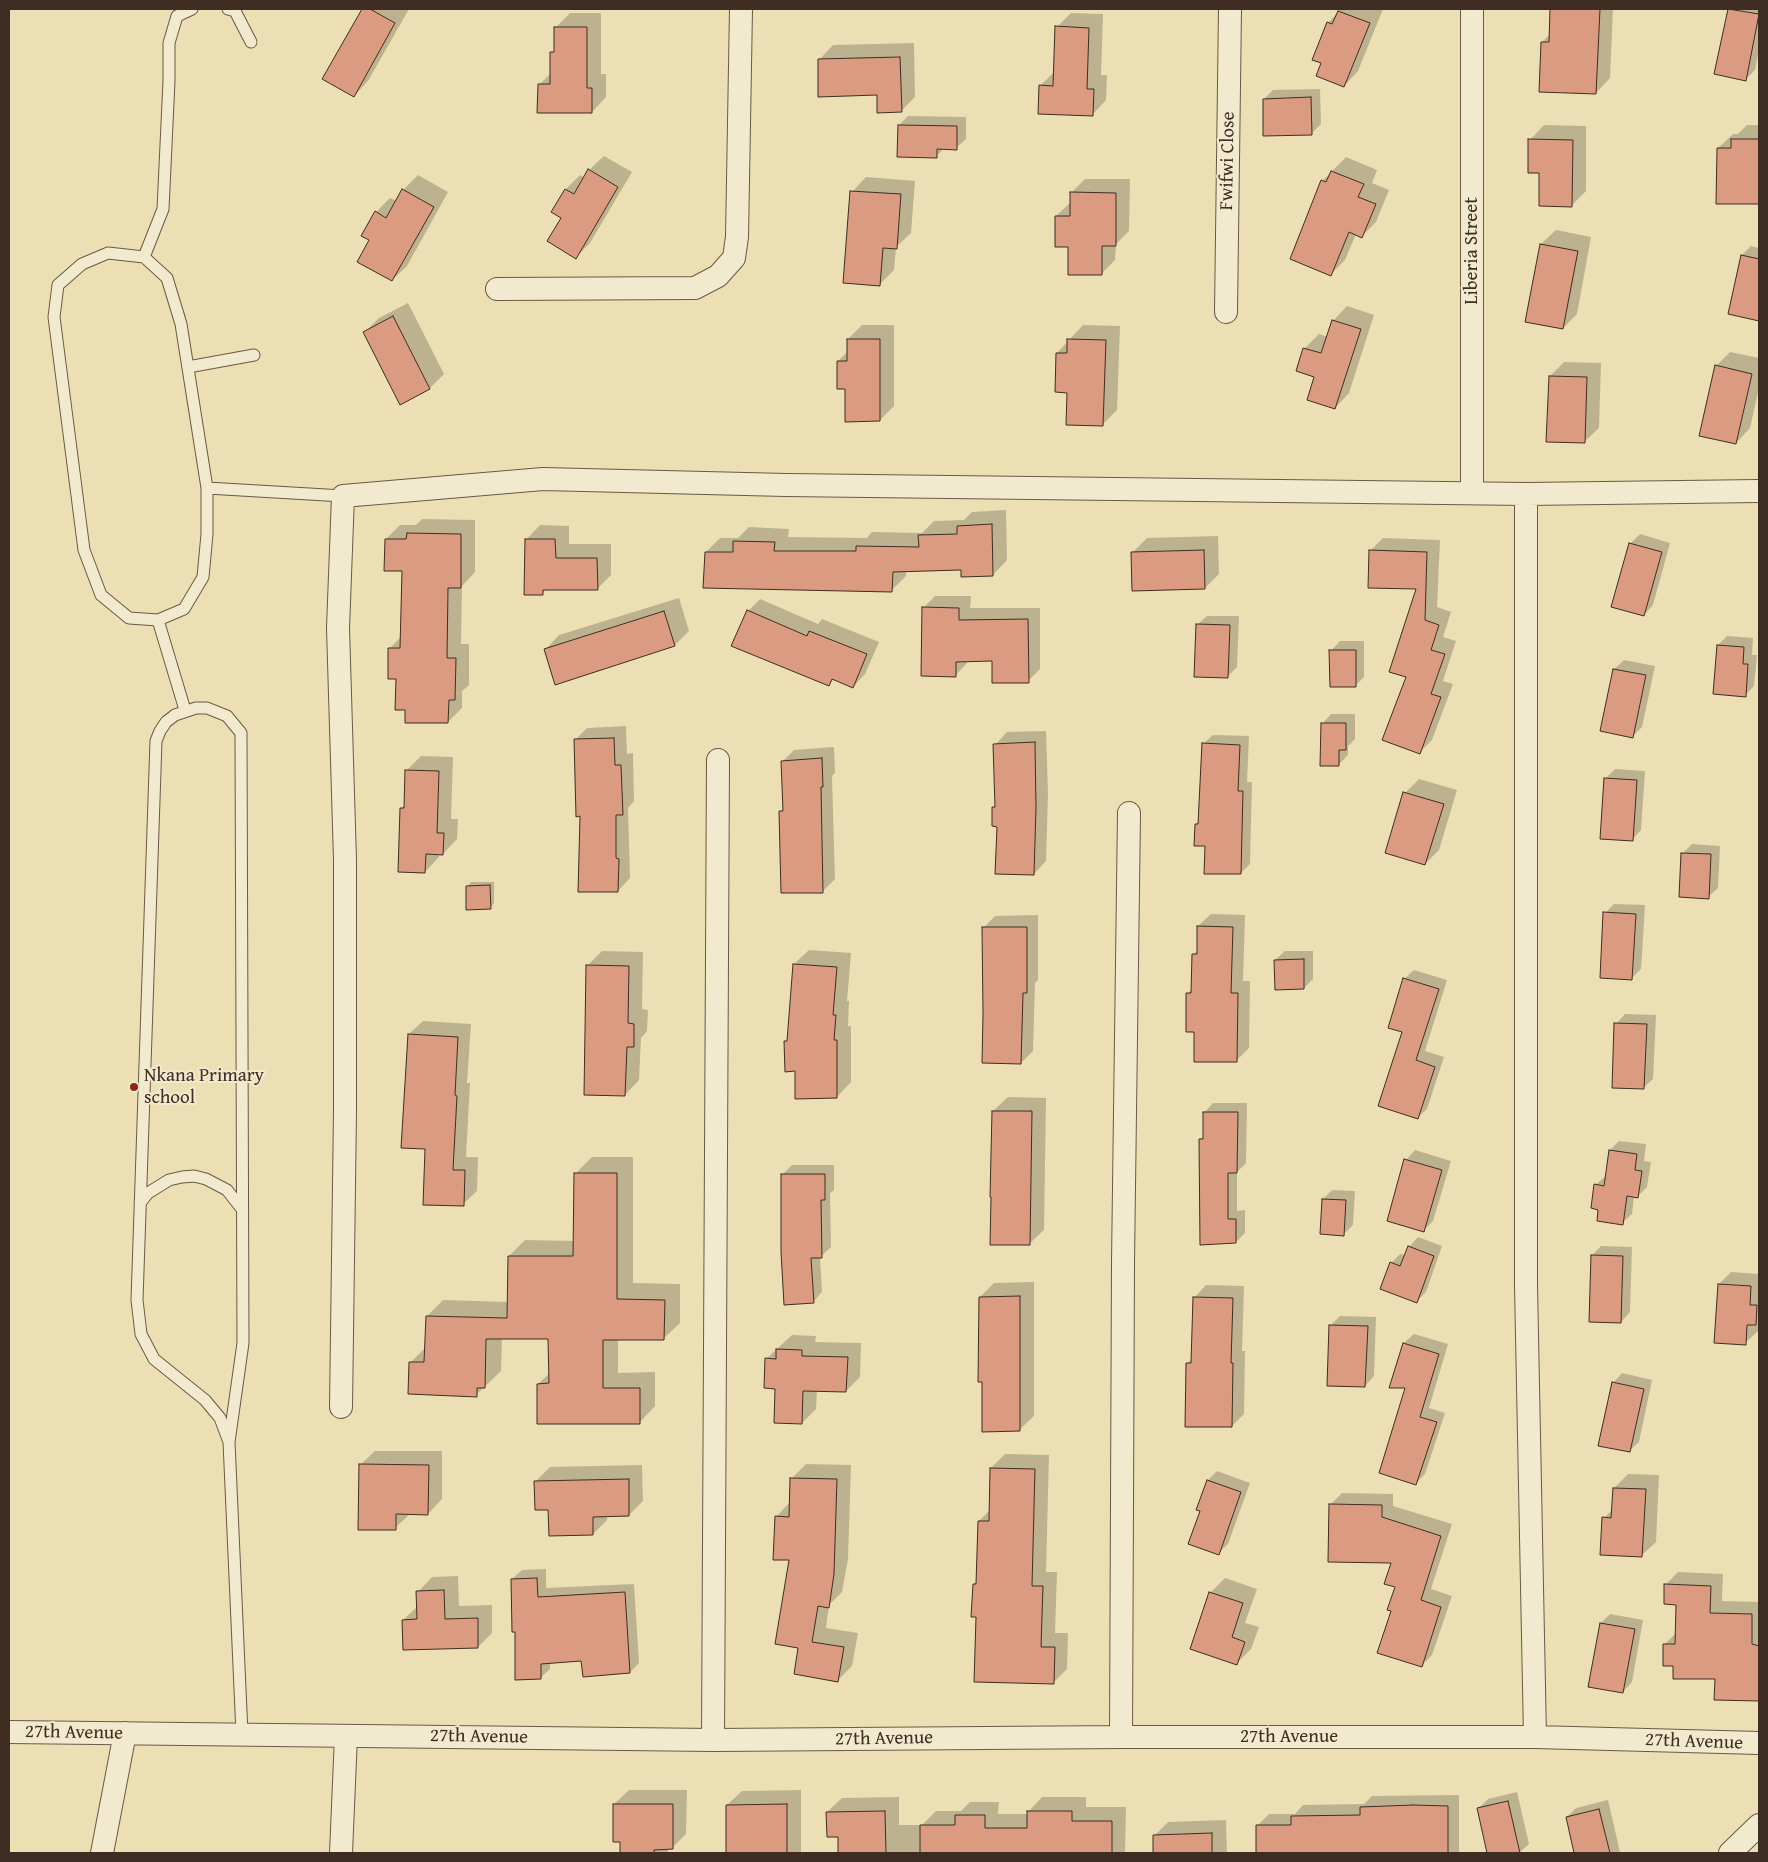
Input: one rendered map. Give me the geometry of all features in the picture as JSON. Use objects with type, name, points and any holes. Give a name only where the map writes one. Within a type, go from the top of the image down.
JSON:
[{"type":"street","points":[[497,289],[695,288],[718,276],[734,258],[737,237],[741,9]]},
{"type":"street","name":"Fwifwi Close","points":[[1226,312],[1230,9]]},
{"type":"street","name":"Liberia Street","points":[[1472,9],[1472,493]]},
{"type":"street","points":[[341,1407],[345,1111],[345,860],[338,628],[343,496],[543,479],[786,485],[1526,494],[1759,491]]},
{"type":"street","points":[[1526,494],[1526,1285],[1535,1737]]},
{"type":"street","points":[[713,1740],[718,760]]},
{"type":"street","points":[[1121,1736],[1123,1272],[1129,813]]},
{"type":"street","name":"27th Avenue","points":[[9,1732],[713,1740],[1121,1736],[1535,1737],[1759,1743]]},
{"type":"street","points":[[102,1853],[125,1733]]},
{"type":"street","points":[[342,1853],[346,1736]]},
{"type":"street","points":[[1730,1853],[1759,1826]]},
{"type":"lane","points":[[144,258],[163,209],[169,43],[177,16],[192,9]]},
{"type":"lane","points":[[228,9],[235,11],[251,42]]},
{"type":"lane","points":[[108,253],[144,258],[167,278],[181,324],[207,488],[207,534],[203,577],[184,609],[158,620],[129,618],[101,595],[84,550],[54,316],[58,285],[82,264],[108,253]]},
{"type":"lane","points":[[188,367],[254,356]]},
{"type":"lane","points":[[207,488],[343,496]]},
{"type":"lane","points":[[158,620],[185,710]]},
{"type":"lane","points":[[228,1442],[220,1418],[205,1400],[154,1359],[141,1334],[137,1300],[156,742],[166,722],[185,710],[196,708],[217,711],[227,716],[241,733],[242,1343],[228,1442],[242,1734]]},
{"type":"lane","points":[[140,1203],[148,1193],[169,1180],[194,1176],[212,1181],[227,1190],[242,1209]]},
{"type":"building","points":[[362,9],[370,9],[395,23],[354,97],[322,79]]},
{"type":"building","points":[[1550,9],[1600,9],[1596,94],[1539,92],[1541,42],[1549,42]]},
{"type":"building","points":[[1728,9],[1759,14],[1746,81],[1714,74]]},
{"type":"building","points":[[1338,11],[1370,23],[1344,87],[1316,76],[1321,63],[1312,60],[1327,22],[1332,24]]},
{"type":"building","points":[[1055,26],[1089,28],[1087,89],[1094,89],[1093,116],[1038,114],[1039,85],[1053,86]]},
{"type":"building","points":[[554,27],[587,27],[587,88],[592,88],[592,113],[537,113],[538,84],[550,84],[550,52],[554,52]]},
{"type":"building","points":[[900,57],[902,112],[877,113],[877,95],[818,97],[818,59]]},
{"type":"building","points":[[1311,97],[1312,135],[1263,136],[1263,99]]},
{"type":"building","points":[[898,125],[957,126],[957,150],[937,149],[937,158],[897,157]]},
{"type":"building","points":[[1528,139],[1573,140],[1572,207],[1539,206],[1539,173],[1528,173]]},
{"type":"building","points":[[1731,139],[1759,139],[1759,204],[1716,204],[1717,148],[1731,148]]},
{"type":"building","points":[[588,169],[618,187],[576,259],[547,241],[561,218],[551,212],[565,189],[574,194]]},
{"type":"building","points":[[1331,171],[1364,184],[1358,197],[1376,204],[1362,238],[1349,232],[1331,276],[1290,259],[1321,180],[1326,182]]},
{"type":"building","points":[[402,189],[434,207],[392,281],[357,262],[369,240],[361,236],[375,211],[386,218]]},
{"type":"building","points":[[850,191],[901,194],[897,249],[883,248],[880,286],[843,283]]},
{"type":"building","points":[[1070,192],[1116,193],[1116,246],[1102,246],[1102,275],[1068,275],[1068,247],[1055,247],[1055,216],[1070,216]]},
{"type":"building","points":[[1540,244],[1578,251],[1563,329],[1525,322]]},
{"type":"building","points":[[1741,255],[1759,259],[1759,321],[1728,314]]},
{"type":"building","points":[[393,316],[430,389],[400,405],[363,332]]},
{"type":"building","points":[[1332,320],[1361,329],[1335,409],[1307,400],[1314,377],[1296,371],[1303,348],[1321,353]]},
{"type":"building","points":[[847,339],[880,339],[880,421],[845,422],[845,389],[837,389],[837,361],[847,361]]},
{"type":"building","points":[[1067,339],[1106,340],[1103,426],[1066,425],[1067,393],[1055,392],[1056,353],[1067,353]]},
{"type":"building","points":[[1715,365],[1752,374],[1736,444],[1699,436]]},
{"type":"building","points":[[1549,376],[1587,377],[1585,443],[1546,442]]},
{"type":"building","points":[[992,524],[993,576],[961,577],[961,570],[893,572],[892,592],[703,588],[705,552],[733,552],[733,541],[775,542],[774,551],[856,551],[856,546],[919,547],[918,535],[957,534],[957,526]]},
{"type":"building","points":[[407,533],[461,534],[461,588],[448,588],[447,658],[456,658],[455,700],[449,700],[448,723],[405,723],[405,710],[395,710],[396,679],[388,679],[388,648],[400,648],[402,571],[384,571],[385,539],[406,539]]},
{"type":"building","points":[[525,539],[555,539],[556,558],[597,558],[598,590],[543,590],[543,595],[524,595]]},
{"type":"building","points":[[1629,543],[1662,552],[1644,616],[1611,607]]},
{"type":"building","points":[[1204,550],[1205,589],[1132,591],[1131,552]]},
{"type":"building","points":[[1369,550],[1427,552],[1425,620],[1439,625],[1431,650],[1445,654],[1431,694],[1441,697],[1420,754],[1382,740],[1406,677],[1389,672],[1416,589],[1368,588]]},
{"type":"building","points":[[922,607],[959,608],[959,620],[1028,619],[1029,683],[992,683],[992,661],[956,662],[956,677],[921,676]]},
{"type":"building","points":[[747,610],[807,636],[809,631],[867,654],[853,688],[832,679],[829,686],[731,646]]},
{"type":"building","points":[[664,611],[675,646],[555,685],[544,649]]},
{"type":"building","points":[[1196,624],[1230,625],[1228,678],[1194,677]]},
{"type":"building","points":[[1717,645],[1744,647],[1743,664],[1748,664],[1746,697],[1713,694]]},
{"type":"building","points":[[1329,650],[1356,650],[1356,687],[1330,687]]},
{"type":"building","points":[[1613,669],[1646,675],[1633,738],[1600,731]]},
{"type":"building","points":[[1321,723],[1346,723],[1346,750],[1339,750],[1339,766],[1320,766]]},
{"type":"building","points":[[614,738],[615,765],[621,765],[623,815],[616,815],[616,858],[619,859],[618,892],[578,892],[580,816],[576,817],[574,739]]},
{"type":"building","points":[[1035,742],[1034,875],[995,874],[997,827],[992,826],[992,807],[995,807],[993,744]]},
{"type":"building","points":[[1202,743],[1240,745],[1238,791],[1243,791],[1241,874],[1204,874],[1205,846],[1194,846],[1195,824],[1198,824]]},
{"type":"building","points":[[822,758],[823,893],[781,893],[779,811],[783,811],[781,761]]},
{"type":"building","points":[[405,770],[439,771],[437,833],[444,833],[443,855],[426,854],[425,873],[398,872],[400,808],[404,808]]},
{"type":"building","points":[[1604,778],[1637,780],[1633,841],[1600,839]]},
{"type":"building","points":[[1403,792],[1444,804],[1425,865],[1385,853]]},
{"type":"building","points":[[1681,853],[1711,854],[1709,899],[1679,897]]},
{"type":"building","points":[[490,885],[491,909],[466,910],[466,886]]},
{"type":"building","points":[[1603,912],[1636,914],[1632,980],[1600,978]]},
{"type":"building","points":[[1197,926],[1233,927],[1231,993],[1238,993],[1237,1062],[1194,1062],[1194,1032],[1186,1032],[1186,993],[1191,993],[1192,954],[1197,954]]},
{"type":"building","points":[[982,927],[1027,927],[1027,993],[1023,993],[1021,1064],[982,1063]]},
{"type":"building","points":[[1304,959],[1304,989],[1275,990],[1274,960]]},
{"type":"building","points":[[793,964],[837,967],[833,1015],[836,1015],[834,1040],[837,1040],[837,1098],[795,1099],[795,1071],[785,1072],[784,1041],[787,1041]]},
{"type":"building","points":[[586,965],[629,966],[628,1023],[634,1024],[634,1047],[627,1047],[625,1096],[584,1095]]},
{"type":"building","points":[[1403,978],[1439,989],[1416,1060],[1435,1067],[1418,1119],[1378,1106],[1402,1032],[1388,1028]]},
{"type":"building","points":[[1614,1023],[1647,1024],[1644,1089],[1612,1088]]},
{"type":"building","points":[[408,1034],[458,1037],[453,1170],[465,1170],[464,1206],[423,1205],[425,1149],[401,1148]]},
{"type":"building","points":[[992,1111],[1032,1111],[1030,1245],[990,1245]]},
{"type":"building","points":[[1203,1112],[1238,1112],[1237,1173],[1228,1173],[1228,1219],[1236,1219],[1236,1243],[1200,1245],[1199,1139],[1203,1139]]},
{"type":"building","points":[[1609,1150],[1637,1154],[1635,1170],[1642,1171],[1638,1198],[1627,1196],[1623,1225],[1597,1221],[1598,1210],[1591,1208],[1594,1184],[1604,1186]]},
{"type":"building","points":[[1404,1159],[1442,1170],[1424,1232],[1387,1221]]},
{"type":"building","points":[[574,1173],[617,1173],[617,1299],[665,1300],[664,1340],[603,1340],[603,1388],[640,1388],[640,1424],[537,1424],[537,1384],[549,1383],[548,1339],[486,1339],[485,1388],[477,1388],[477,1397],[408,1394],[409,1362],[424,1362],[426,1316],[507,1318],[508,1256],[573,1256]]},
{"type":"building","points":[[781,1174],[825,1174],[825,1200],[821,1200],[822,1258],[811,1258],[814,1303],[784,1305],[781,1252]]},
{"type":"building","points":[[1322,1199],[1346,1200],[1344,1236],[1320,1234]]},
{"type":"building","points":[[1408,1246],[1434,1256],[1417,1303],[1380,1289],[1390,1262],[1400,1266]]},
{"type":"building","points":[[1591,1255],[1623,1256],[1621,1323],[1589,1322]]},
{"type":"building","points":[[1718,1284],[1751,1286],[1750,1305],[1757,1305],[1756,1325],[1747,1325],[1746,1345],[1714,1343]]},
{"type":"building","points":[[1020,1296],[1020,1431],[982,1432],[982,1382],[978,1382],[979,1297]]},
{"type":"building","points":[[1193,1297],[1233,1298],[1232,1427],[1185,1427],[1186,1363],[1191,1363]]},
{"type":"building","points":[[1329,1325],[1368,1326],[1365,1387],[1327,1386]]},
{"type":"building","points":[[1403,1343],[1439,1354],[1420,1417],[1437,1422],[1416,1485],[1379,1473],[1405,1388],[1389,1388]]},
{"type":"building","points":[[776,1349],[802,1350],[802,1356],[848,1357],[846,1392],[803,1391],[802,1424],[774,1423],[775,1389],[764,1388],[765,1358],[776,1359]]},
{"type":"building","points":[[1612,1382],[1644,1389],[1630,1452],[1598,1446]]},
{"type":"building","points":[[359,1464],[429,1465],[428,1515],[396,1514],[396,1530],[358,1530]]},
{"type":"building","points":[[990,1468],[1035,1469],[1032,1586],[1043,1586],[1041,1647],[1055,1647],[1054,1684],[974,1682],[976,1617],[971,1617],[973,1584],[976,1584],[978,1521],[989,1521]]},
{"type":"building","points":[[790,1478],[837,1479],[834,1574],[829,1608],[818,1606],[812,1642],[844,1647],[838,1682],[794,1674],[798,1648],[775,1644],[789,1560],[773,1560],[775,1516],[789,1517]]},
{"type":"building","points":[[629,1479],[629,1516],[593,1517],[593,1535],[549,1536],[548,1510],[535,1510],[534,1481]]},
{"type":"building","points":[[1207,1480],[1241,1492],[1219,1555],[1188,1544],[1200,1511],[1196,1510]]},
{"type":"building","points":[[1613,1488],[1646,1489],[1642,1557],[1600,1555],[1602,1517],[1611,1518]]},
{"type":"building","points":[[1329,1504],[1382,1505],[1382,1517],[1441,1536],[1421,1600],[1441,1607],[1422,1667],[1377,1653],[1391,1611],[1387,1610],[1395,1587],[1384,1584],[1391,1563],[1328,1562]]},
{"type":"building","points":[[537,1578],[538,1597],[625,1592],[630,1673],[583,1677],[581,1661],[541,1664],[541,1679],[515,1680],[515,1632],[512,1632],[511,1579]]},
{"type":"building","points":[[1664,1584],[1711,1586],[1710,1613],[1752,1614],[1752,1644],[1759,1646],[1759,1701],[1714,1700],[1715,1679],[1673,1679],[1673,1666],[1663,1666],[1663,1644],[1675,1644],[1676,1605],[1664,1604]]},
{"type":"building","points":[[444,1590],[445,1619],[478,1618],[478,1648],[403,1650],[402,1620],[417,1619],[416,1591]]},
{"type":"building","points":[[1209,1592],[1243,1603],[1232,1637],[1245,1642],[1237,1665],[1190,1649]]},
{"type":"building","points":[[1600,1623],[1635,1629],[1623,1693],[1588,1687]]},
{"type":"building","points":[[1508,1801],[1520,1853],[1487,1853],[1477,1808]]},
{"type":"building","points":[[613,1804],[673,1804],[673,1849],[654,1850],[654,1853],[620,1853],[620,1842],[613,1842]]},
{"type":"building","points":[[787,1804],[787,1853],[726,1853],[726,1805]]},
{"type":"building","points":[[1448,1806],[1448,1853],[1256,1853],[1256,1825],[1291,1825],[1291,1816],[1360,1815],[1360,1807]]},
{"type":"building","points":[[1599,1809],[1610,1853],[1574,1853],[1566,1817]]},
{"type":"building","points":[[885,1811],[886,1853],[838,1853],[838,1837],[827,1837],[826,1812]]},
{"type":"building","points":[[1027,1811],[1072,1811],[1072,1821],[1112,1821],[1112,1853],[920,1853],[920,1825],[955,1825],[955,1815],[985,1815],[985,1828],[1027,1828]]},
{"type":"building","points":[[1212,1833],[1212,1853],[1153,1853],[1153,1835]]},
{"type":"place","name":"Nkana Primary school","points":[[134,1087]]}]
